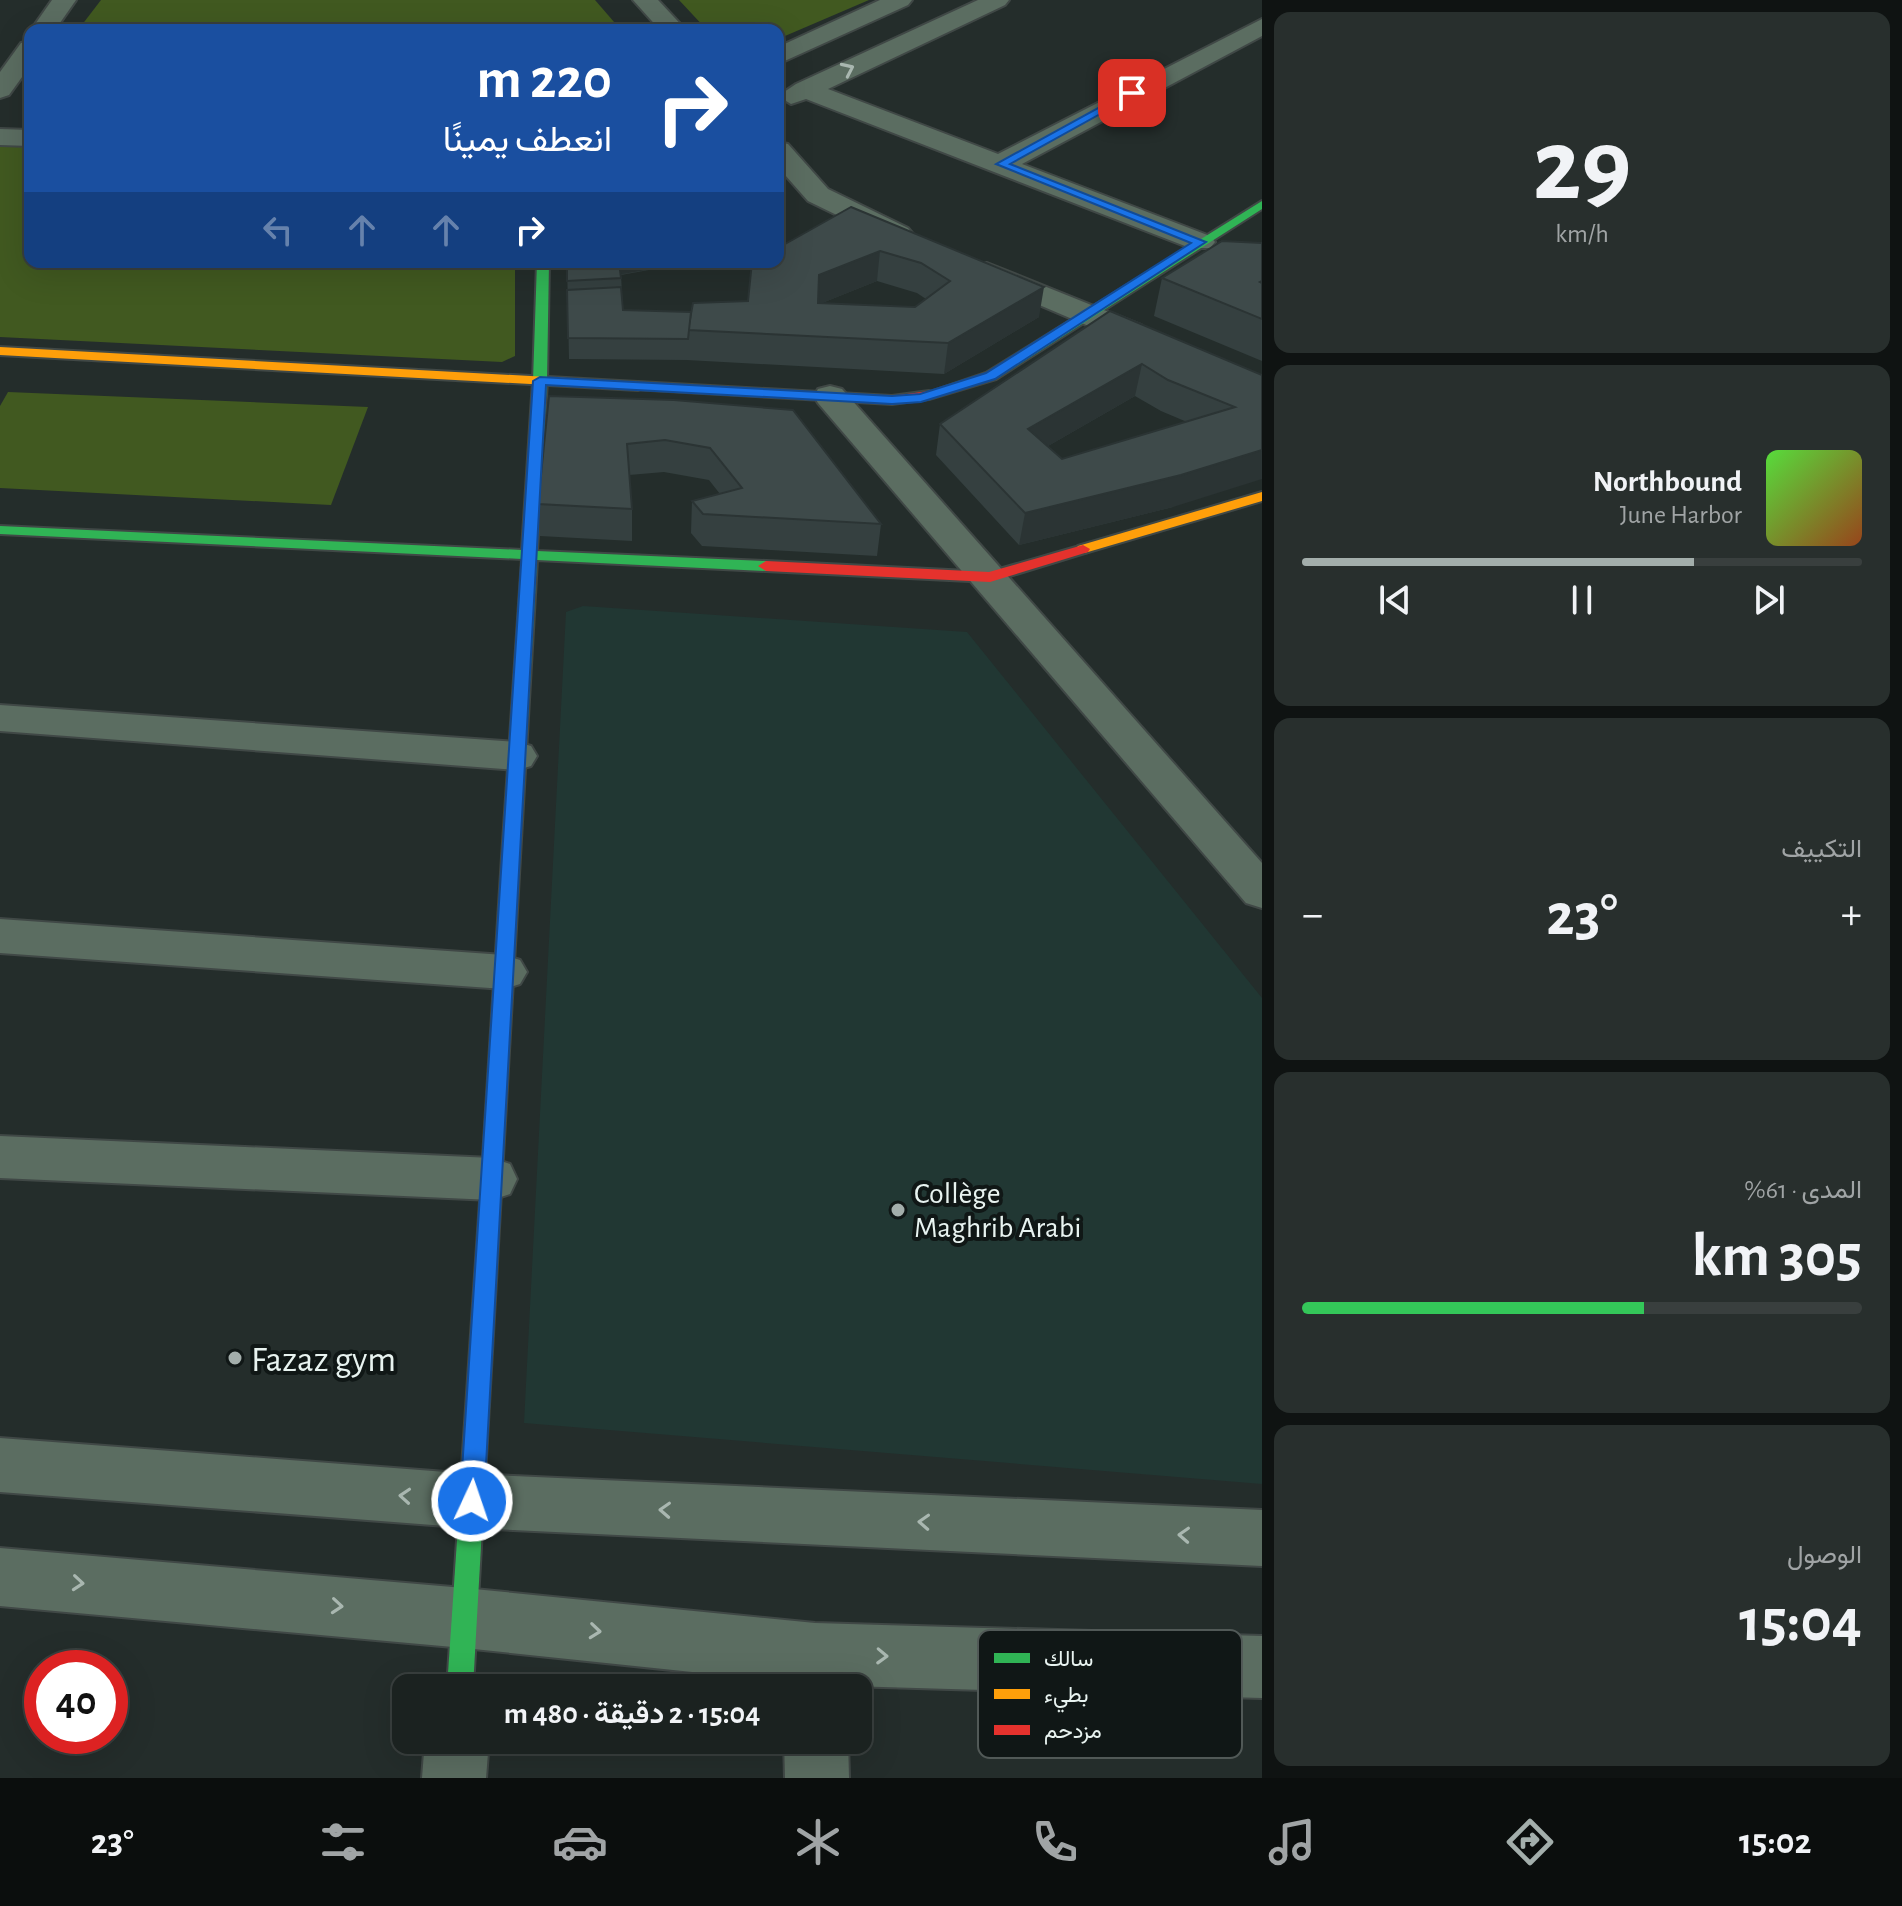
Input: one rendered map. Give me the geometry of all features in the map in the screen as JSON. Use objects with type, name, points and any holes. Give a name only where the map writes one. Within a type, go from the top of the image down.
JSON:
[{"type":"street","points":[[47,24],[64,0]]},
{"type":"street","points":[[645,0],[668,24]]},
{"type":"street","points":[[784,53],[900,0]]},
{"type":"street","points":[[784,99],[997,0]]},
{"type":"street","points":[[1001,164],[1262,26]]},
{"type":"street","points":[[5,99],[24,60]]},
{"type":"street","points":[[805,89],[1200,242]]},
{"type":"street","points":[[0,137],[24,138]]},
{"type":"street","points":[[791,184],[931,248]]},
{"type":"street","points":[[0,351],[892,400],[955,389],[991,376],[1262,204]]},
{"type":"street","points":[[959,260],[1161,344]]},
{"type":"street","points":[[461,1674],[540,381],[543,268]]},
{"type":"street","points":[[830,396],[1262,892]]},
{"type":"street","points":[[0,530],[990,577],[1262,496]]},
{"type":"street","points":[[0,718],[517,756]]},
{"type":"street","points":[[0,936],[504,972]]},
{"type":"street","points":[[0,1157],[492,1179]]},
{"type":"street","points":[[0,1465],[472,1501],[1262,1538]]},
{"type":"street","points":[[0,1577],[464,1618],[815,1671],[978,1670]]},
{"type":"street","points":[[1242,1667],[1262,1667]]},
{"type":"street","points":[[454,1778],[456,1754]]},
{"type":"street","points":[[816,1754],[817,1778]]},
{"type":"shaded area","name":"Collège Maghrib Arabi","points":[[583,606],[967,632],[1262,998],[1262,1484],[524,1423],[566,612]]},
{"type":"green space","points":[[101,0],[595,0],[616,24],[83,24]]},
{"type":"green space","points":[[679,0],[869,0],[784,36],[784,24],[701,24]]},
{"type":"green space","points":[[24,144],[24,268],[515,268],[515,356],[502,362],[0,337],[0,147]]},
{"type":"green space","points":[[8,392],[368,407],[331,505],[0,488],[0,406]]},
{"type":"building","points":[[851,207],[1044,287],[948,343],[688,330],[693,303],[748,301],[751,268],[784,268],[784,245]],"holes":[[[880,251],[921,263],[950,281],[915,307],[818,303],[819,275]]]},
{"type":"building","points":[[1222,241],[1262,243],[1262,319],[1162,278]]},
{"type":"building","points":[[567,268],[620,268],[621,278],[567,281]]},
{"type":"building","points":[[621,287],[623,310],[691,312],[688,339],[568,338],[567,290]]},
{"type":"building","points":[[1110,311],[1262,375],[1262,450],[1181,475],[1025,513],[940,424]],"holes":[[[1142,364],[1168,380],[1235,407],[1062,459],[1028,429]]]},
{"type":"building","points":[[549,396],[674,400],[793,410],[881,524],[703,514],[692,501],[742,488],[710,448],[665,440],[627,444],[632,509],[538,504]]},
{"type":"traffic: fast","points":[[929,395],[991,376],[1262,204]]},
{"type":"traffic: fast","points":[[511,857],[540,381],[543,268]]},
{"type":"traffic: fast","points":[[0,530],[766,566]]},
{"type":"traffic: fast","points":[[461,1674],[493,1157]]},
{"type":"traffic: slow","points":[[0,351],[638,386]]},
{"type":"traffic: slow","points":[[1083,549],[1262,496]]},
{"type":"traffic: slow","points":[[493,1157],[511,857]]},
{"type":"traffic: jam","points":[[638,386],[892,400],[929,395]]},
{"type":"traffic: jam","points":[[766,566],[990,577],[1083,549]]},
{"type":"place","name":"Collège Maghrib Arabi","points":[[898,1210]]},
{"type":"place","name":"Fazaz gym","points":[[235,1358]]},
{"type":"route","points":[[472,1501],[540,381],[892,400],[921,398],[991,376],[1200,242],[1001,164],[1132,93]]}]
